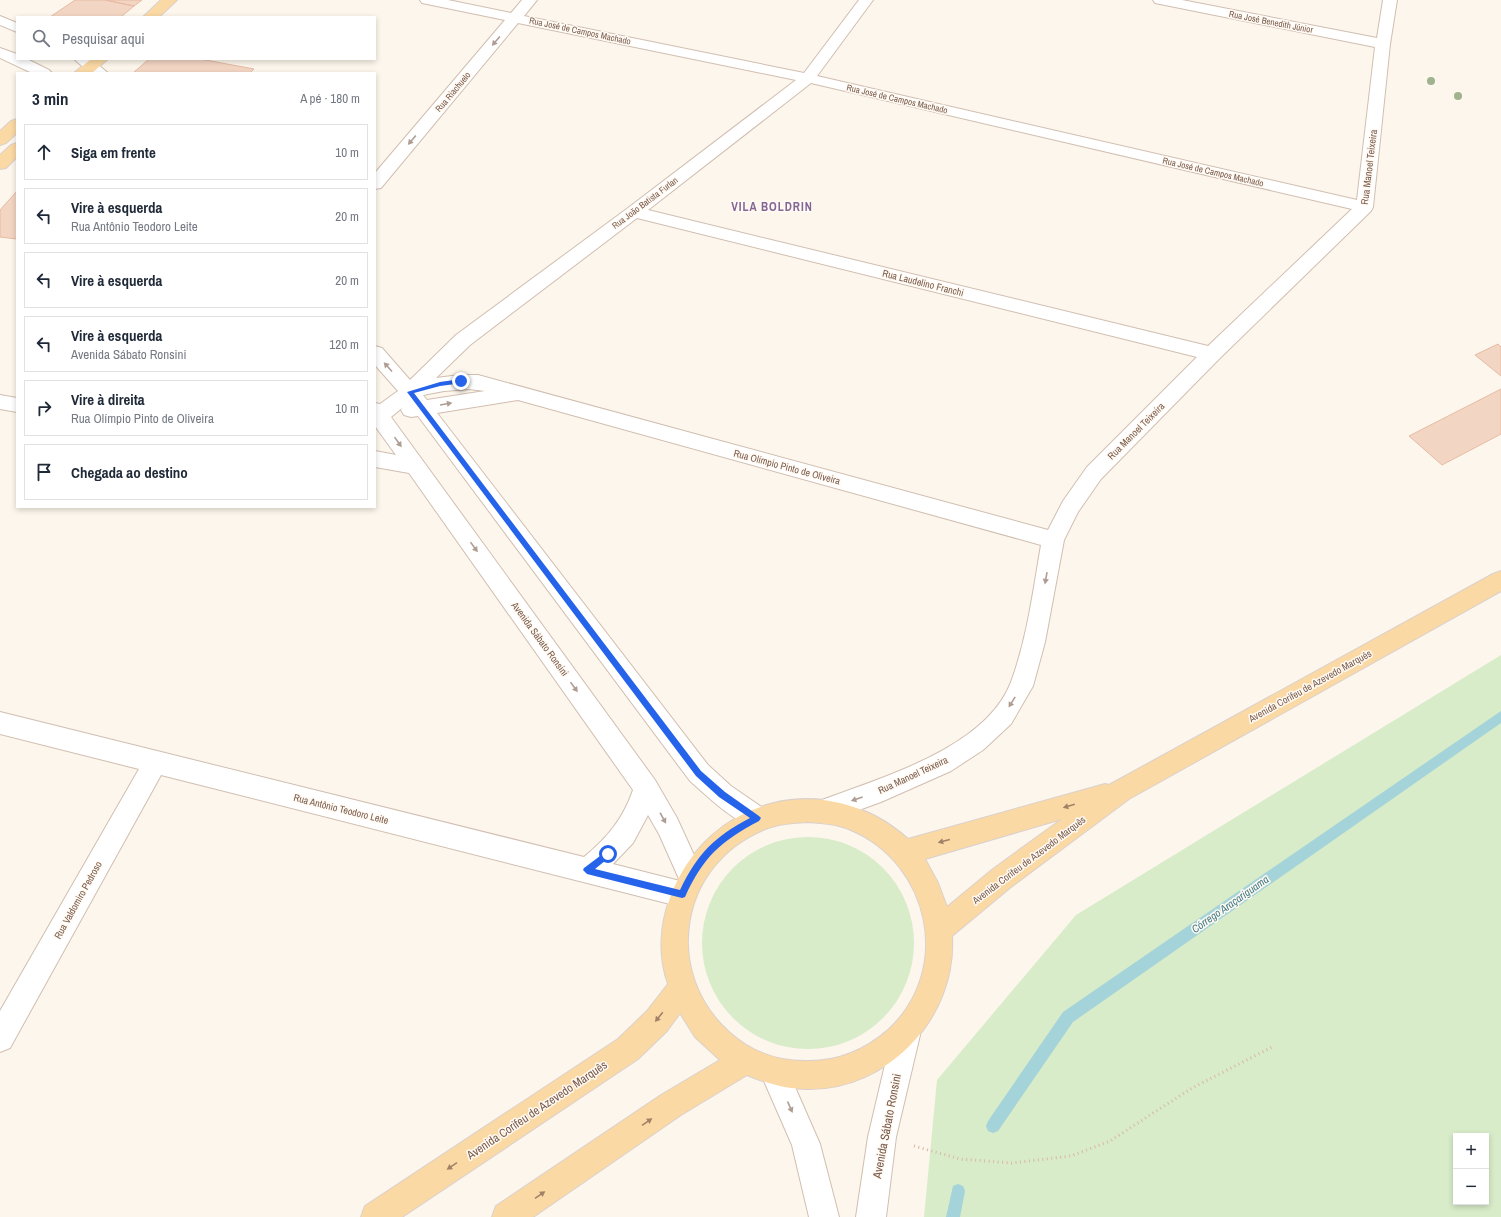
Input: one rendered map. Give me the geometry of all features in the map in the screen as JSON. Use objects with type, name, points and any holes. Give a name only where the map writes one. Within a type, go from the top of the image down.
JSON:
[{"type":"main road","points":[[151,16],[170,0]]},
{"type":"main road","points":[[0,140],[16,125]]},
{"type":"main road","points":[[0,164],[16,149]]},
{"type":"main road","name":"Avenida Corifeu de Azevedo Marquês","points":[[939,930],[1002,878],[1120,791],[1501,580]]},
{"type":"main road","name":"Avenida Corifeu de Azevedo Marquês","points":[[903,853],[1120,791]]},
{"type":"main road","points":[[793,810],[823,811],[845,816],[866,825],[885,837],[903,853],[916,869],[935,909],[939,930],[938,967],[927,1003],[906,1035],[878,1057],[846,1072],[810,1076],[774,1072],[746,1060],[719,1040],[698,1015],[683,986],[676,955],[676,924],[686,886],[708,852],[731,832],[757,818],[778,812],[793,810]]},
{"type":"main road","name":"Avenida Corifeu de Azevedo Marquês","points":[[376,1217],[628,1049],[657,1021],[683,986]]},
{"type":"main road","points":[[507,1217],[672,1105],[746,1060]]},
{"type":"street","name":"Rua José de Campos Machado","points":[[427,0],[808,78],[1366,207]]},
{"type":"street","name":"Rua Riachuelo","points":[[376,183],[530,0]]},
{"type":"street","name":"Rua João Batista Furlan","points":[[377,415],[416,400],[463,340],[634,212],[808,78],[866,0]]},
{"type":"street","name":"Rua José Benedith Júnior","points":[[1160,0],[1383,44]]},
{"type":"street","name":"Rua Manoel Teixeira","points":[[823,811],[872,794],[943,762],[975,742],[1003,717],[1021,686],[1034,642],[1053,540],[1070,507],[1094,473],[1212,354],[1366,207],[1383,44],[1390,0]]},
{"type":"street","points":[[0,20],[16,28]]},
{"type":"street","points":[[0,52],[16,60]]},
{"type":"street","points":[[17,60],[42,72]]},
{"type":"street","name":"Rua Laudelino Franchi","points":[[634,212],[1212,354]]},
{"type":"street","points":[[376,354],[416,400],[699,773],[722,794],[757,818]]},
{"type":"street","name":"Rua Olímpio Pinto de Oliveira","points":[[416,400],[491,397],[521,394],[1053,540]]},
{"type":"street","points":[[0,402],[16,405]]},
{"type":"street","name":"Avenida Sábato Ronsini","points":[[377,415],[646,788],[668,826],[686,886]]},
{"type":"street","points":[[376,459],[415,466]]},
{"type":"street","name":"Rua Antônio Teodoro Leite","points":[[0,723],[587,870],[686,886]]},
{"type":"street","name":"Rua Valdomiro Pedroso","points":[[0,1038],[155,763]]},
{"type":"street","points":[[587,870],[608,854],[626,834],[639,811],[646,788]]},
{"type":"street","name":"Avenida Sábato Ronsini","points":[[871,1217],[882,1137],[906,1035]]},
{"type":"street","points":[[774,1072],[806,1144],[824,1217]]},
{"type":"path","points":[[882,1137],[960,1159],[1012,1163],[1071,1156],[1110,1141],[1192,1088],[1274,1046]]},
{"type":"green space","points":[[1501,655],[1501,1217],[924,1217],[937,1080],[1076,915]]},
{"type":"green space","points":[[808,837],[829,839],[848,845],[867,855],[883,868],[896,884],[906,903],[912,922],[914,943],[912,964],[906,983],[896,1002],[883,1018],[867,1031],[848,1041],[829,1047],[808,1049],[787,1047],[768,1041],[749,1031],[733,1018],[720,1002],[710,983],[704,964],[702,943],[704,922],[710,903],[720,884],[733,868],[749,855],[768,845],[787,839]]},
{"type":"building","points":[[75,0],[105,0],[134,6],[122,16],[51,16]]},
{"type":"building","points":[[105,0],[142,0],[134,6]]},
{"type":"building","points":[[148,60],[205,60],[254,69],[251,72],[134,72]]},
{"type":"building","points":[[16,192],[16,239],[0,237],[0,210]]},
{"type":"building","points":[[1498,344],[1501,347],[1501,376],[1475,355]]},
{"type":"building","points":[[1501,389],[1501,434],[1442,465],[1409,436]]},
{"type":"waterway","name":"Córrego Araçariguama","points":[[993,1126],[1068,1017],[1501,716]]},
{"type":"waterway","name":"Córrego Araçariguama","points":[[953,1217],[958,1191]]},
{"type":"district","name":"VILA BOLDRIN","points":[[772,207]]},
{"type":"route","points":[[461,381],[440,384],[410,392],[699,773],[722,794],[757,818],[731,832],[708,852],[691,877],[682,894],[587,870],[608,854]]}]
